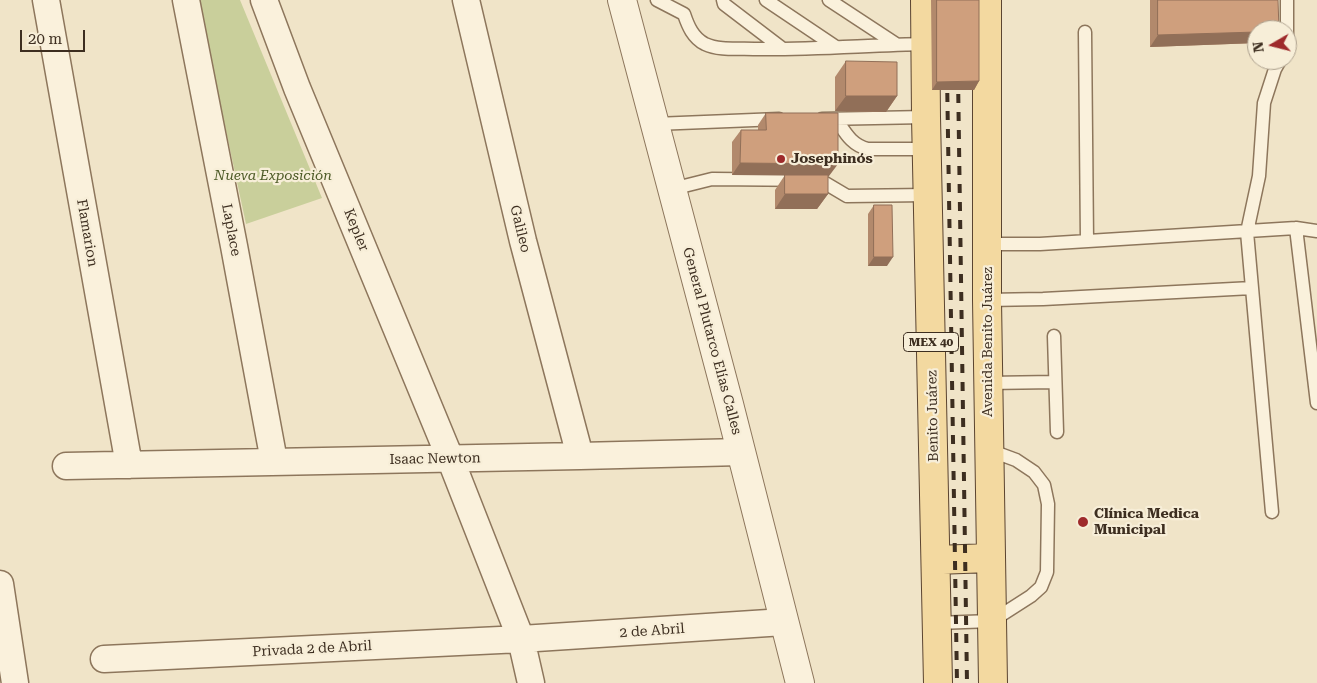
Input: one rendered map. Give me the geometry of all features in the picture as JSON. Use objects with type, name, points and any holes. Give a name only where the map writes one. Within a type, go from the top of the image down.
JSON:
[{"type":"main road","name":"Benito Juárez","points":[[925,0],[938,683]]},
{"type":"main road","name":"Avenida Benito Juárez","points":[[987,0],[987,300],[993,683]]},
{"type":"main road","points":[[936,560],[990,558]]},
{"type":"street","name":"Flamarion","points":[[46,0],[129,465]]},
{"type":"street","name":"Laplace","points":[[186,0],[274,461]]},
{"type":"street","name":"Kepler","points":[[264,0],[297,88],[450,458],[521,640],[531,683]]},
{"type":"street","name":"Galileo","points":[[466,0],[523,241],[580,456]]},
{"type":"street","name":"General Plutarco Elías Calles","points":[[628,1],[654,124],[800,683]]},
{"type":"street","name":"Isaac Newton","points":[[66,466],[741,452]]},
{"type":"street","points":[[0,584],[15,683]]},
{"type":"street","name":"2 de Abril","points":[[521,640],[784,622]]},
{"type":"street","name":"Privada 2 de Abril","points":[[104,659],[521,640]]},
{"type":"lane","points":[[657,0],[684,14]]},
{"type":"lane","points":[[681,0],[688,25],[695,36],[704,44],[716,48],[783,49],[926,44]]},
{"type":"lane","points":[[723,0],[724,4],[783,49]]},
{"type":"lane","points":[[766,0],[836,47]]},
{"type":"lane","points":[[829,0],[844,6],[896,44]]},
{"type":"lane","points":[[1287,0],[1287,20]]},
{"type":"lane","points":[[1085,32],[1087,241]]},
{"type":"lane","points":[[1272,512],[1247,232],[1259,176],[1264,103],[1275,70]]},
{"type":"lane","points":[[807,119],[926,117]]},
{"type":"lane","points":[[654,124],[758,118],[787,119]]},
{"type":"lane","points":[[836,119],[852,141],[859,147],[868,149],[927,149]]},
{"type":"lane","points":[[672,188],[712,179],[820,180],[846,196],[928,195]]},
{"type":"lane","points":[[987,244],[1040,244],[1296,228],[1317,231]]},
{"type":"lane","points":[[1296,228],[1317,403]]},
{"type":"lane","points":[[987,300],[1043,299],[1252,288]]},
{"type":"lane","points":[[1054,336],[1057,432]]},
{"type":"lane","points":[[988,383],[1055,382]]},
{"type":"lane","points":[[937,623],[992,621],[1031,596],[1041,587],[1047,572],[1048,504],[1044,485],[1034,472],[1016,460],[989,450]]},
{"type":"green space","name":"Nueva Exposición","points":[[198,0],[240,0],[322,198],[246,224]]},
{"type":"building","points":[[937,0],[979,0],[979,81],[937,82]]},
{"type":"building","points":[[1158,0],[1278,0],[1279,20],[1247,20],[1247,32],[1158,35]]},
{"type":"building","points":[[846,61],[897,62],[897,96],[846,96]]},
{"type":"building","name":"Josephino´s","points":[[766,113],[838,113],[838,164],[740,163],[741,130],[766,130]]},
{"type":"building","points":[[785,175],[828,175],[828,194],[785,194]]},
{"type":"building","points":[[874,205],[892,205],[893,257],[874,257]]},
{"type":"railway","points":[[947,75],[957,683]]},
{"type":"railway","points":[[958,76],[967,683]]},
{"type":"place","name":"Josephino´s","points":[[781,159]]},
{"type":"place","name":"Clínica Medica Municipal","points":[[1083,522]]}]
